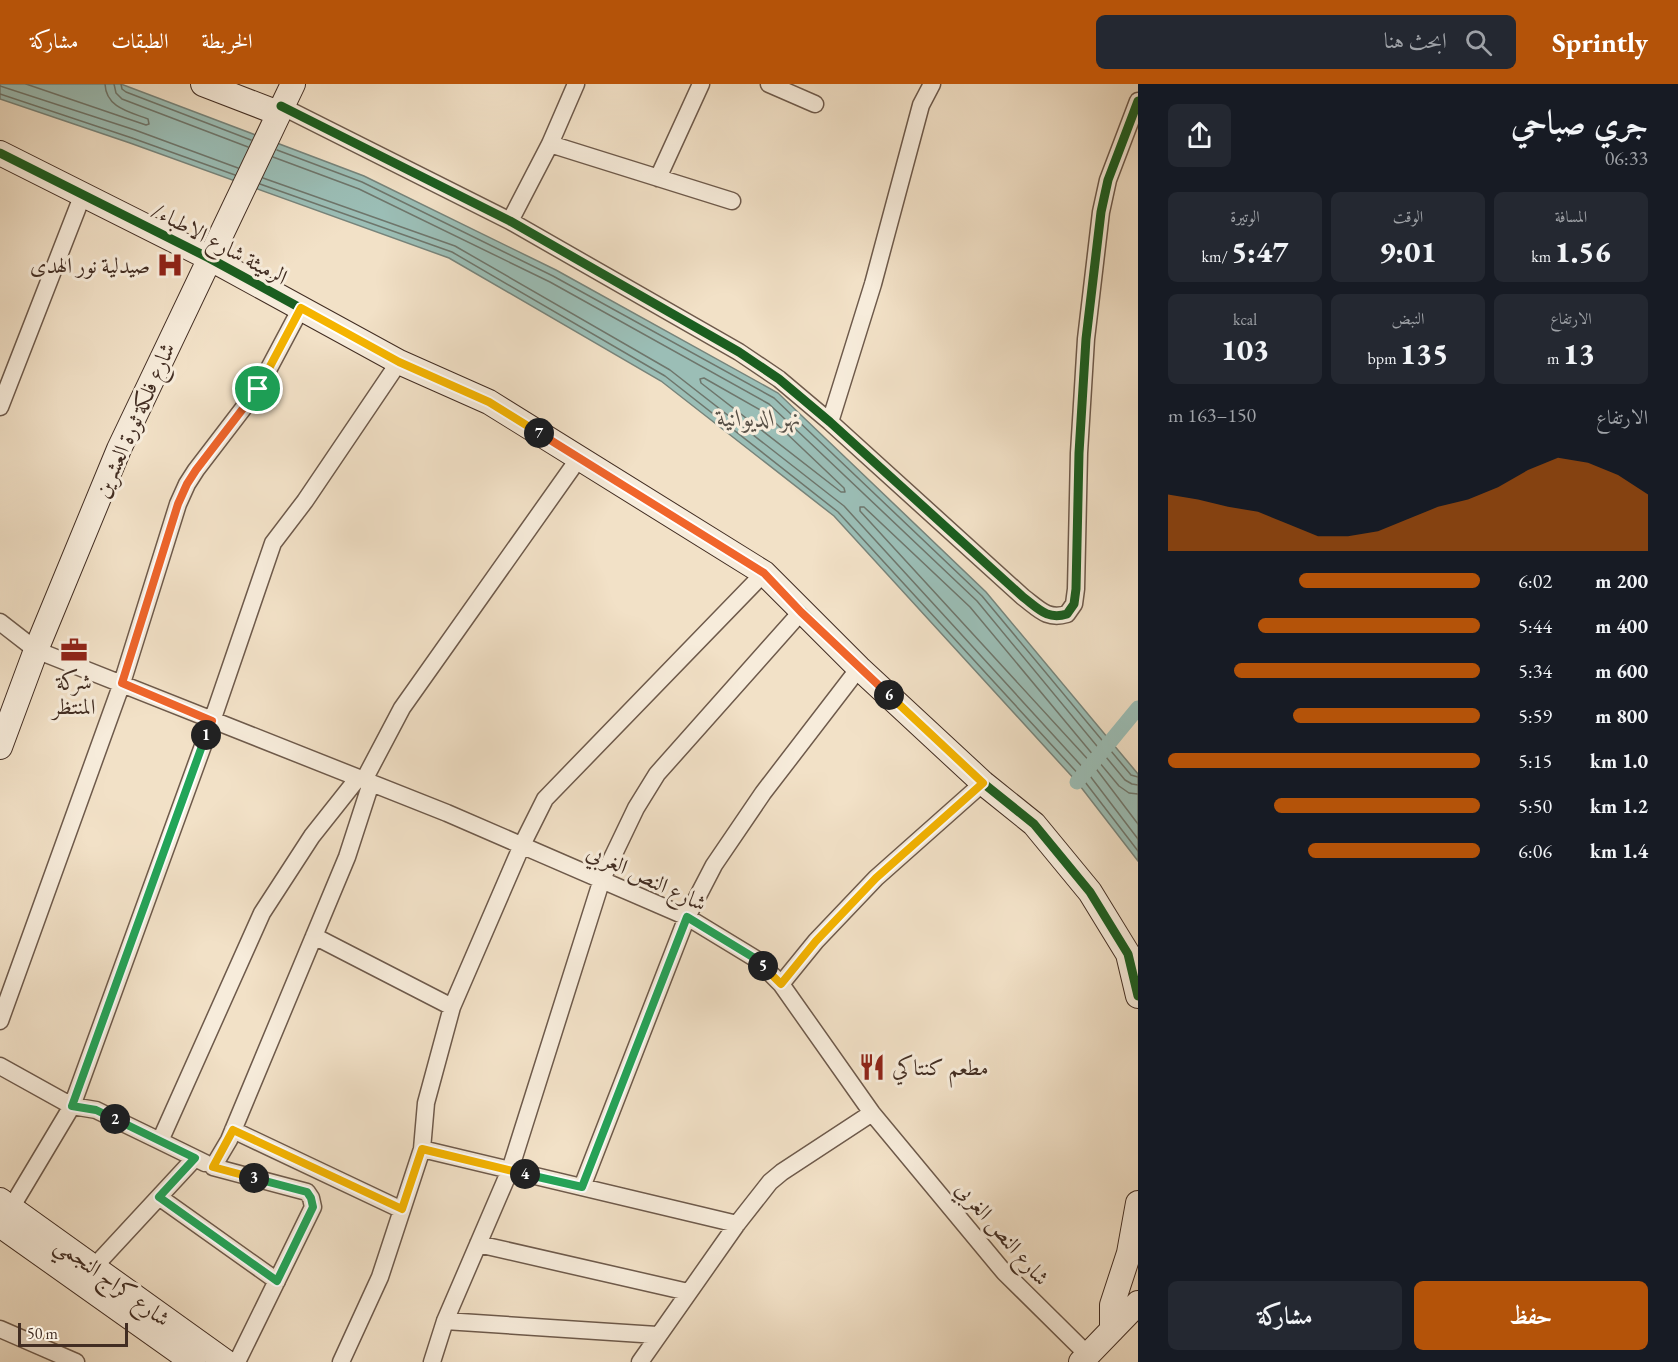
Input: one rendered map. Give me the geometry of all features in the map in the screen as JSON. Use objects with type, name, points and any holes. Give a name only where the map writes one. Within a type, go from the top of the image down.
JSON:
[{"type":"street","points":[[203,84],[284,100],[510,221],[739,352],[779,379],[830,422],[1023,597],[1044,614],[1057,617],[1067,614],[1074,604],[1076,588],[1079,453],[1086,339],[1101,212],[1111,171],[1138,101]]},
{"type":"street","points":[[510,221],[550,144],[576,84]]},
{"type":"street","points":[[658,178],[701,84]]},
{"type":"street","points":[[768,84],[796,89],[815,104]]},
{"type":"street","points":[[830,422],[873,284],[921,105],[932,84]]},
{"type":"street","name":"شارع فلكة ثورة العشرين","points":[[0,747],[36,650],[119,449],[284,100]]},
{"type":"street","points":[[550,144],[732,201]]},
{"type":"street","name":"/الرميثة شارع الاطباء","points":[[0,153],[209,258],[399,362],[489,402],[764,573],[859,668],[983,783],[1034,824],[1090,892],[1133,957],[1138,996]]},
{"type":"street","points":[[0,407],[83,194]]},
{"type":"street","points":[[0,1021],[122,683],[178,504],[187,484],[258,389],[301,308]]},
{"type":"street","points":[[193,1362],[4,1211],[72,1106],[212,721],[273,543],[305,501],[399,362]]},
{"type":"street","points":[[213,1167],[233,1130],[347,857],[365,780],[402,708],[579,458]]},
{"type":"street","points":[[341,1362],[380,1277],[422,1149],[426,1103],[452,1007],[522,845],[545,799],[764,573]]},
{"type":"street","points":[[432,1362],[445,1321],[510,1170],[602,879],[636,807],[657,774],[801,612]]},
{"type":"street","name":"شارع النص الغربي","points":[[0,622],[36,650],[365,780],[602,879],[687,917],[756,959],[781,984],[873,1113],[1004,1272],[1084,1358]]},
{"type":"street","points":[[582,1187],[687,917],[714,865],[764,793],[859,668]]},
{"type":"street","points":[[160,1141],[262,914],[312,836],[365,780]]},
{"type":"street","points":[[781,984],[816,941],[876,878],[983,783]]},
{"type":"street","points":[[314,936],[452,1007]]},
{"type":"street","points":[[0,1066],[72,1106],[96,1110],[213,1167],[307,1192],[313,1207],[237,1362]]},
{"type":"street","points":[[640,1362],[737,1224],[770,1182],[873,1113]]},
{"type":"street","points":[[233,1130],[402,1209]]},
{"type":"street","points":[[422,1149],[737,1224]]},
{"type":"street","points":[[94,1267],[195,1158]]},
{"type":"street","points":[[159,1197],[277,1281]]},
{"type":"street","points":[[1112,1330],[1112,1305],[1129,1253],[1138,1203]]},
{"type":"street","name":"شارع كراج النجمي","points":[[4,1211],[94,1267],[226,1362]]},
{"type":"street","points":[[478,1244],[688,1292]]},
{"type":"street","points":[[1084,1358],[1138,1303]]},
{"type":"street","points":[[445,1321],[657,1335]]},
{"type":"street","points":[[0,1329],[50,1357],[76,1362]]},
{"type":"water","name":"نهر الديوانية","points":[[0,84],[121,84],[364,176],[556,270],[778,393],[986,592],[1138,774],[1138,861],[1077,782],[834,516],[661,381],[449,258],[130,143],[0,99]]},
{"type":"waterway","points":[[1077,782],[1138,708]]},
{"type":"cycle path","points":[[281,106],[510,221],[739,352],[779,379],[830,422],[1023,597],[1039,609],[1054,616],[1067,614],[1074,604],[1076,589],[1079,453],[1086,339],[1101,212],[1108,180],[1138,101]]},
{"type":"cycle path","points":[[0,153],[209,258],[399,362],[489,402],[764,573],[859,668],[983,783],[1034,824],[1090,892],[1128,954],[1138,996]]},
{"type":"place","name":"صيدلية نور الهدى","points":[[170,265]]},
{"type":"place","name":"شركة المنتظر","points":[[74,650]]},
{"type":"place","name":"مطعم كنتاكي","points":[[872,1067]]},
{"type":"route","points":[[301,308],[399,362],[489,402],[764,573],[859,668],[983,783],[876,878],[816,941],[781,984],[756,959],[687,917],[582,1187],[422,1149],[402,1209],[233,1130],[213,1167],[307,1192],[311,1198],[313,1207],[277,1281],[159,1197],[195,1158],[96,1110],[72,1106],[212,721],[122,683],[178,504],[187,484],[258,389],[301,308]]}]
